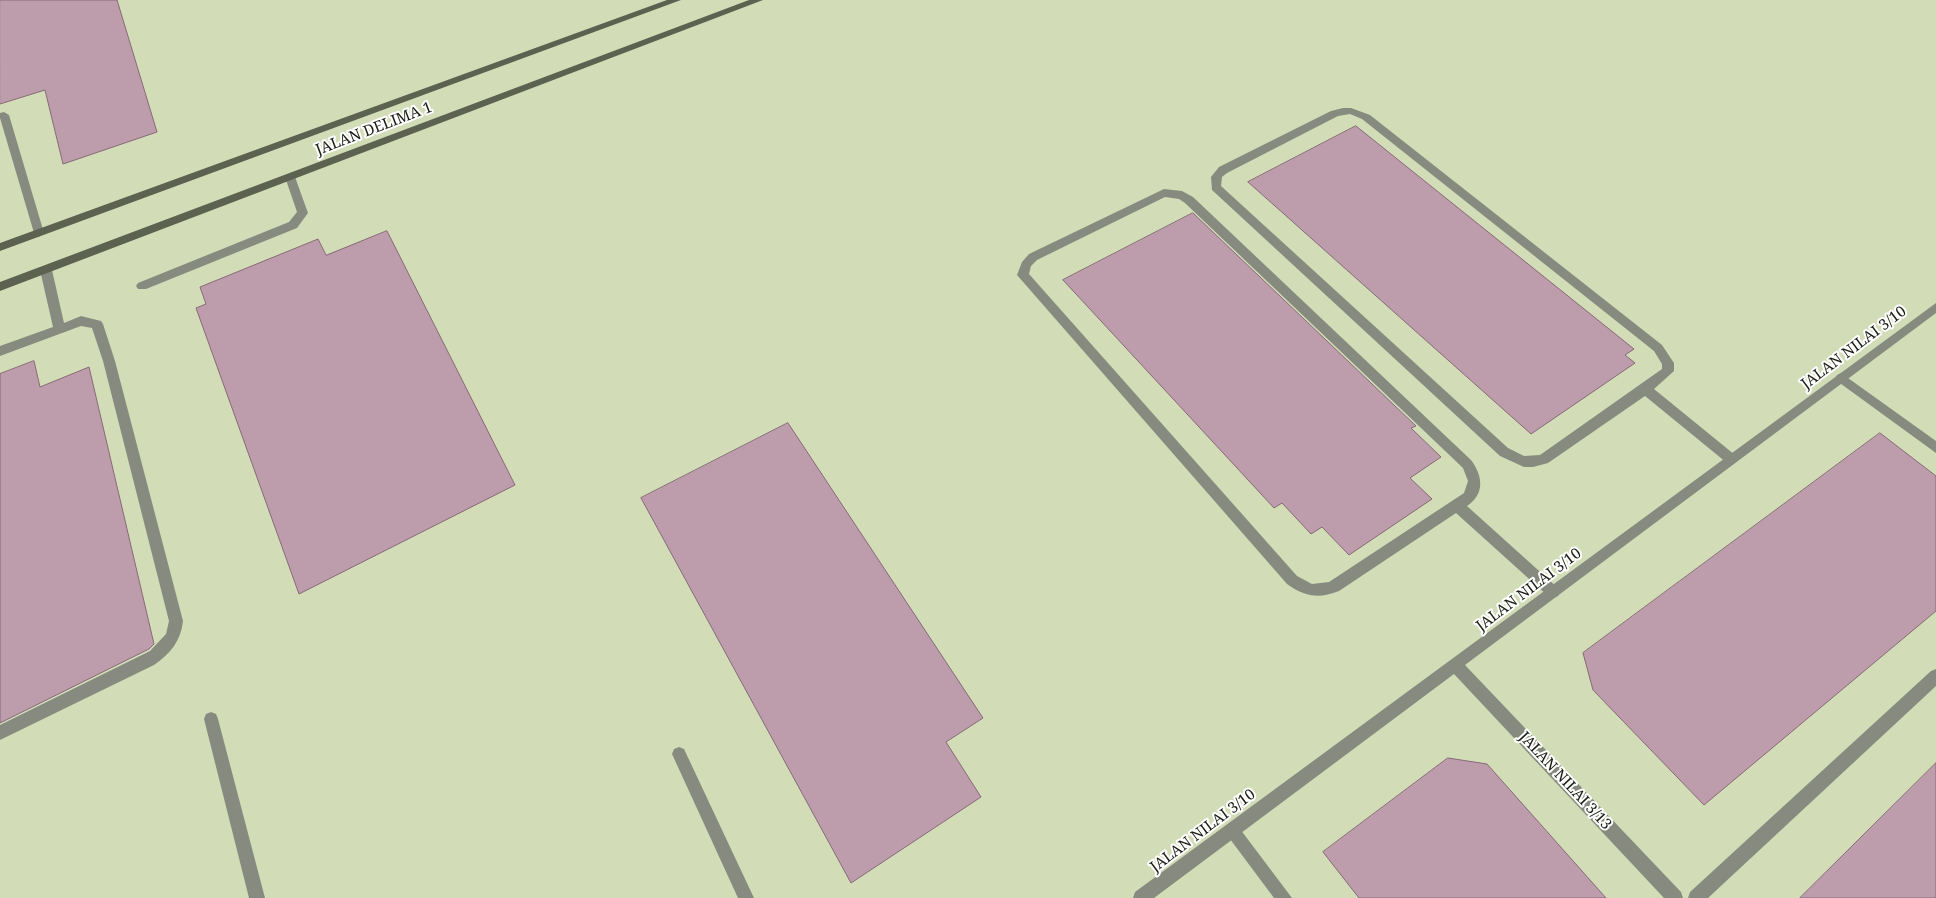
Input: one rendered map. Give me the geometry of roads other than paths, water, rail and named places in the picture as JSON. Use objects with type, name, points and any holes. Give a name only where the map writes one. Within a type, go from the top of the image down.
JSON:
[{"type":"street","name":"JALAN DELIMA 1","points":[[0,247],[676,0]]},
{"type":"street","name":"JALAN DELIMA 1","points":[[0,287],[758,0]]},
{"type":"street","points":[[1351,111],[1360,113],[1658,348],[1668,363],[1668,371],[1645,389],[1544,459],[1536,463],[1514,458],[1504,452],[1221,192],[1216,187],[1215,180],[1217,174],[1335,113],[1351,111]]},
{"type":"street","points":[[4,115],[39,233]]},
{"type":"street","points":[[142,286],[293,225],[303,213],[290,176]]},
{"type":"street","points":[[1174,193],[1182,195],[1468,464],[1474,472],[1476,481],[1474,490],[1468,497],[1457,504],[1334,587],[1324,591],[1302,588],[1292,580],[1028,282],[1023,275],[1027,261],[1157,195],[1174,193]]},
{"type":"street","points":[[46,270],[59,328]]},
{"type":"street","name":"JALAN NILAI 3/10","points":[[1141,898],[1936,307]]},
{"type":"street","points":[[0,351],[81,321],[98,324],[176,621],[176,631],[162,652],[0,732]]},
{"type":"street","points":[[1842,378],[1936,448]]},
{"type":"street","points":[[1645,389],[1731,460]]},
{"type":"street","points":[[1457,504],[1553,592]]},
{"type":"street","name":"JALAN NILAI 3/13","points":[[1455,665],[1675,898]]},
{"type":"street","points":[[1696,898],[1936,676]]},
{"type":"street","points":[[211,719],[258,898]]},
{"type":"street","points":[[679,754],[746,898]]},
{"type":"street","points":[[1232,830],[1284,898]]}]
